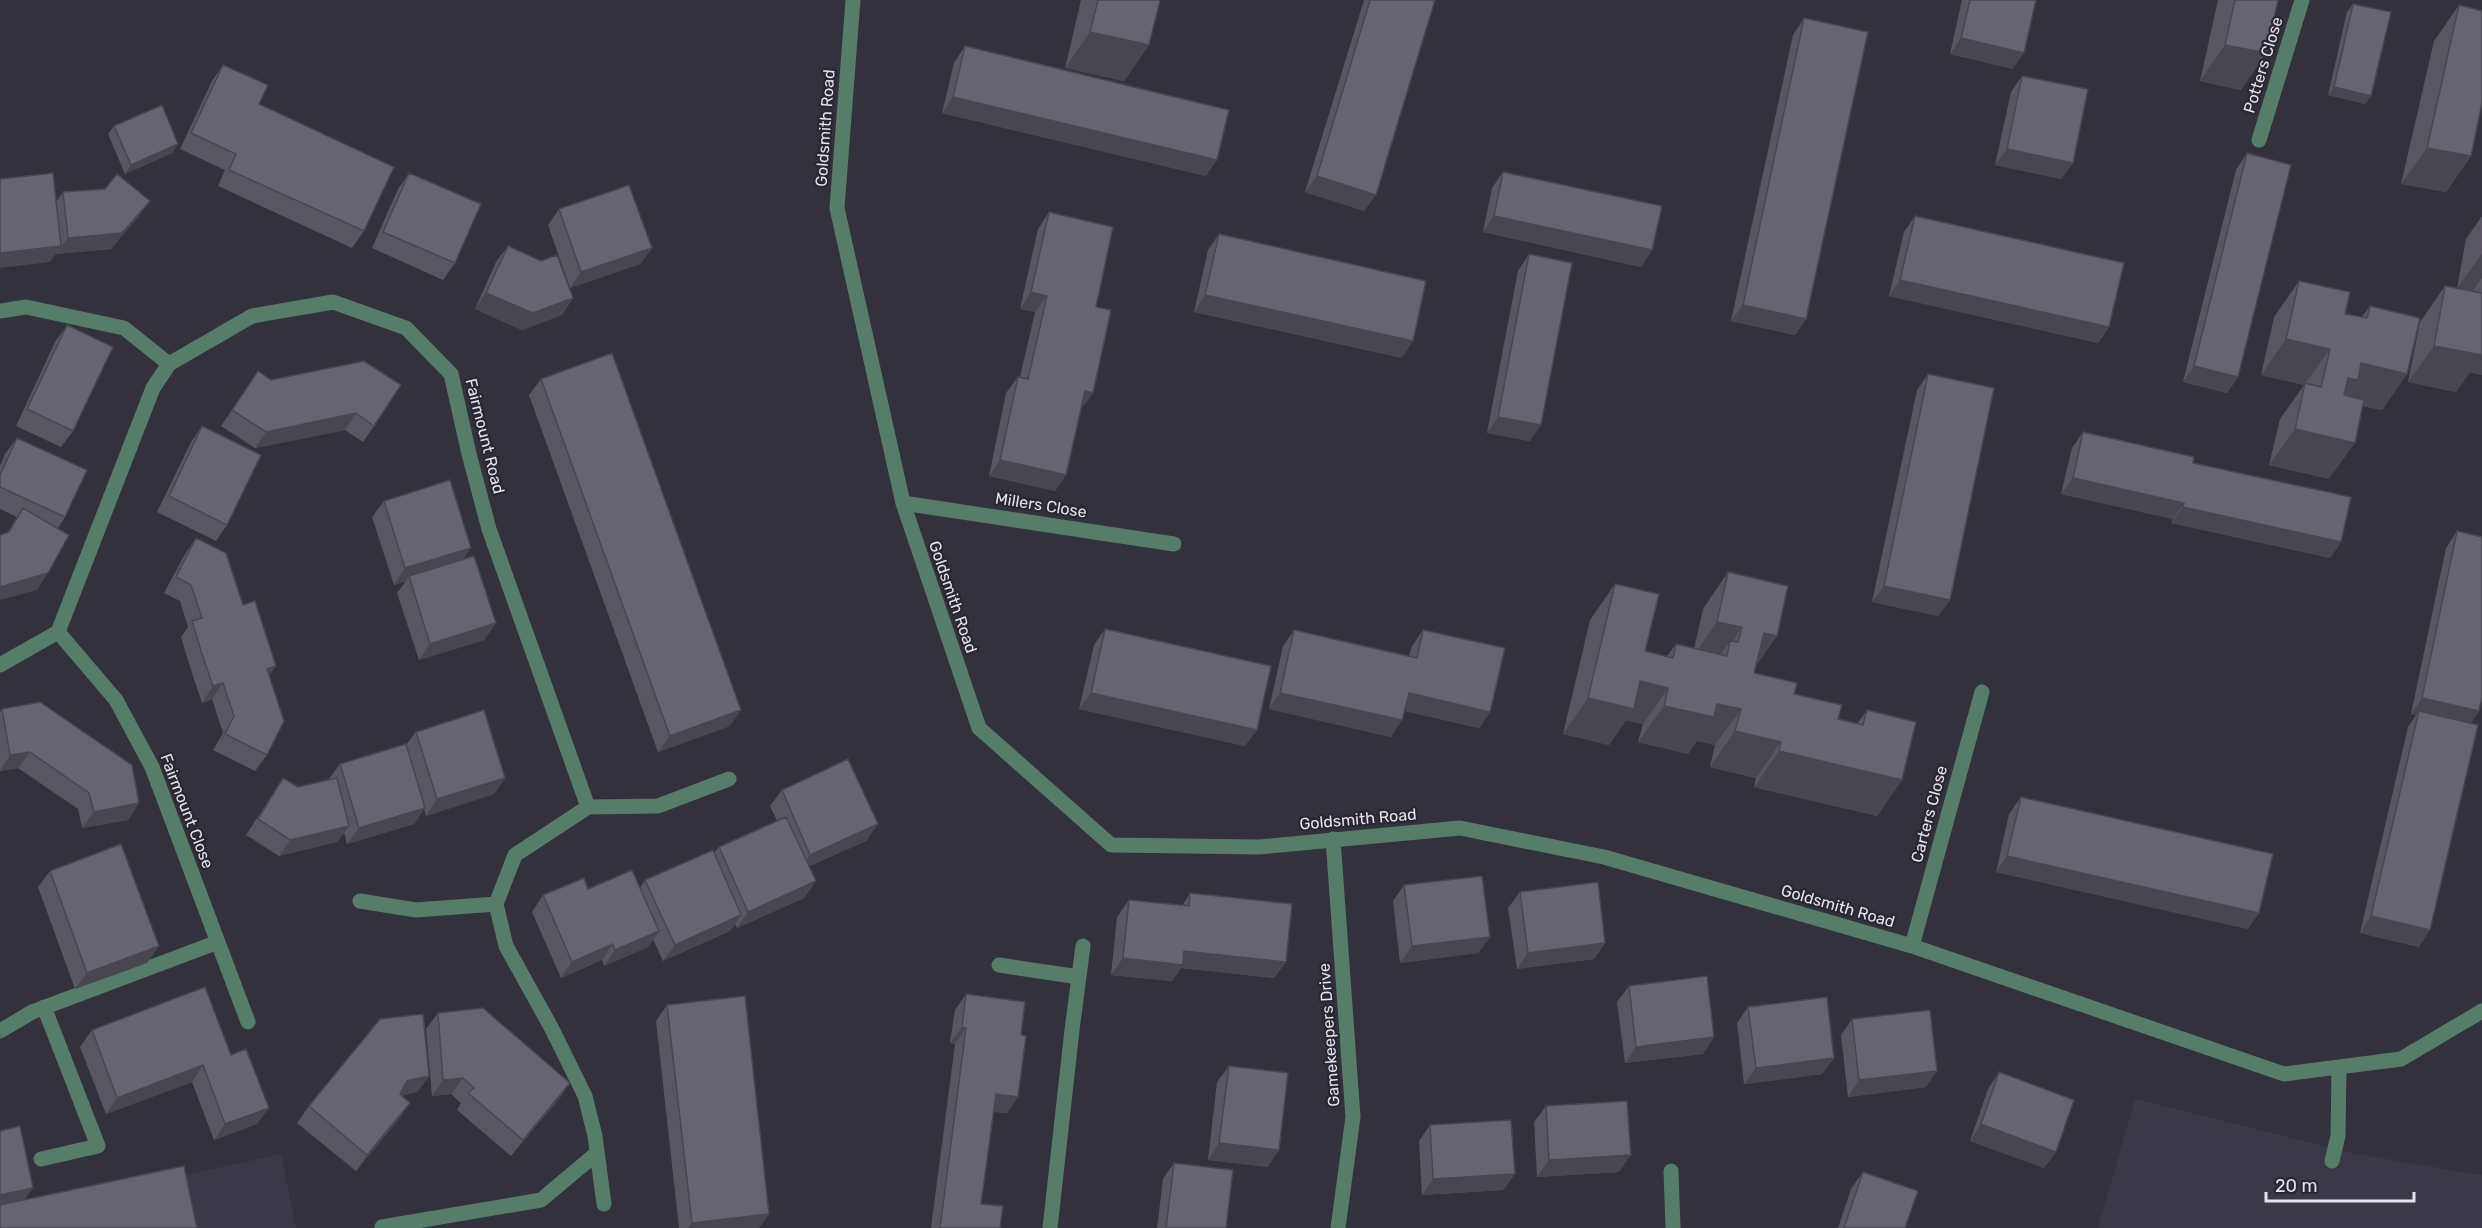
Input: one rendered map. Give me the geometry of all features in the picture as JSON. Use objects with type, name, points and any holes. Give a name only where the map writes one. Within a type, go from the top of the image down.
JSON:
[{"type":"street","name":"Goldsmith Road","points":[[853,0],[837,208],[903,503],[979,728],[1111,845],[1259,847],[1460,828],[1482,832],[1604,857],[1912,946],[2284,1074],[2401,1059],[2482,1011]]},
{"type":"street","name":"Potters Close","points":[[2259,140],[2302,0]]},
{"type":"street","name":"Fairmount Road","points":[[58,632],[153,388],[169,364],[252,316],[333,302],[406,328],[451,374],[489,529],[588,807]]},
{"type":"street","points":[[0,311],[26,307],[124,328],[169,364]]},
{"type":"street","name":"Millers Close","points":[[903,503],[1174,544]]},
{"type":"street","points":[[0,665],[58,632]]},
{"type":"street","name":"Fairmount Close","points":[[58,632],[116,700],[152,767],[248,1022]]},
{"type":"street","name":"Carters Close","points":[[1912,946],[1982,692]]},
{"type":"street","points":[[604,1204],[597,1153],[585,1096],[552,1029],[506,946],[496,904],[515,855],[588,807],[658,806],[729,779]]},
{"type":"street","name":"Gamekeepers Drive","points":[[1333,839],[1353,1117],[1338,1228]]},
{"type":"street","points":[[360,901],[416,910],[496,904]]},
{"type":"street","points":[[0,1031],[44,1007],[218,942]]},
{"type":"street","points":[[1050,1228],[1083,946]]},
{"type":"street","points":[[999,965],[1079,977]]},
{"type":"street","points":[[41,1159],[98,1146],[44,1007]]},
{"type":"street","points":[[2332,1161],[2338,1136],[2339,1067]]},
{"type":"street","points":[[382,1227],[541,1200],[597,1153]]},
{"type":"street","points":[[1671,1171],[1673,1228]]},
{"type":"shaded area","points":[[2135,1099],[2351,1153],[2482,1175],[2482,1228],[2098,1228]]},
{"type":"shaded area","points":[[281,1154],[296,1228],[0,1228],[0,1215]]},
{"type":"building","points":[[1098,0],[1160,0],[1149,45],[1090,32]]},
{"type":"building","points":[[1370,0],[1435,0],[1376,195],[1317,176]]},
{"type":"building","points":[[1970,0],[2036,0],[2024,53],[1961,38]]},
{"type":"building","points":[[2235,0],[2278,0],[2266,53],[2225,45]]},
{"type":"building","points":[[2353,4],[2391,12],[2371,96],[2334,87]]},
{"type":"building","points":[[2459,5],[2482,11],[2482,103],[2471,156],[2427,148]]},
{"type":"building","points":[[1804,18],[1868,32],[1806,319],[1743,305]]},
{"type":"building","points":[[965,46],[1229,110],[1217,160],[953,97]]},
{"type":"building","points":[[223,65],[268,85],[259,104],[394,167],[364,231],[229,170],[236,154],[191,133]]},
{"type":"building","points":[[2022,76],[2088,89],[2073,163],[2007,149]]},
{"type":"building","points":[[162,105],[178,144],[131,165],[114,126]]},
{"type":"building","points":[[2247,153],[2291,165],[2238,377],[2194,366]]},
{"type":"building","points":[[1503,172],[1662,206],[1652,250],[1494,216]]},
{"type":"building","points":[[53,173],[61,246],[0,253],[0,179]]},
{"type":"building","points":[[409,173],[481,204],[455,263],[383,232]]},
{"type":"building","points":[[117,174],[150,201],[122,233],[68,238],[63,192],[105,189]]},
{"type":"building","points":[[629,185],[652,248],[581,272],[559,209]]},
{"type":"building","points":[[1049,212],[1113,227],[1096,307],[1111,310],[1093,393],[1085,391],[1066,475],[1000,460],[1018,377],[1028,379],[1047,296],[1031,292]]},
{"type":"building","points":[[1915,216],[2124,263],[2109,327],[1900,280]]},
{"type":"building","points":[[1219,234],[1426,281],[1413,341],[1205,295]]},
{"type":"building","points":[[508,246],[541,261],[557,255],[573,298],[533,313],[486,293]]},
{"type":"building","points":[[1529,254],[1572,263],[1541,425],[1498,417]]},
{"type":"building","points":[[2299,281],[2350,292],[2345,314],[2367,318],[2370,306],[2420,318],[2407,374],[2361,363],[2358,380],[2348,378],[2344,395],[2364,400],[2355,443],[2295,429],[2305,383],[2321,387],[2330,349],[2286,339]]},
{"type":"building","points":[[2445,286],[2482,293],[2482,355],[2434,346]]},
{"type":"building","points":[[67,325],[113,347],[73,431],[27,409]]},
{"type":"building","points":[[612,353],[741,710],[670,736],[541,379]]},
{"type":"building","points":[[364,361],[401,385],[374,426],[356,413],[266,432],[232,410],[258,371],[271,380]]},
{"type":"building","points":[[1928,374],[1994,388],[1950,600],[1884,586]]},
{"type":"building","points":[[202,426],[261,455],[227,525],[169,496]]},
{"type":"building","points":[[2083,432],[2194,457],[2193,463],[2351,497],[2341,542],[2183,507],[2184,503],[2073,478]]},
{"type":"building","points":[[17,438],[87,470],[65,517],[0,487],[0,475]]},
{"type":"building","points":[[450,480],[471,548],[405,568],[384,501]]},
{"type":"building","points":[[23,508],[69,535],[48,573],[0,587],[0,535],[9,532]]},
{"type":"building","points":[[2457,531],[2482,537],[2482,697],[2479,711],[2422,698]]},
{"type":"building","points":[[196,538],[226,553],[243,605],[255,601],[276,666],[267,669],[284,721],[267,755],[225,734],[234,716],[223,683],[213,686],[202,654],[192,621],[202,618],[191,585],[176,577]]},
{"type":"building","points":[[474,556],[496,623],[430,644],[409,576]]},
{"type":"building","points":[[1728,572],[1788,586],[1777,636],[1764,633],[1754,673],[1797,683],[1794,694],[1842,705],[1838,719],[1863,725],[1867,710],[1916,722],[1902,780],[1779,751],[1781,742],[1735,731],[1741,709],[1717,704],[1714,717],[1664,706],[1668,688],[1640,681],[1634,709],[1588,698],[1615,584],[1659,594],[1645,651],[1673,658],[1676,644],[1727,656],[1730,641],[1738,642],[1742,627],[1717,622]]},
{"type":"building","points":[[1105,629],[1271,666],[1257,730],[1091,693]]},
{"type":"building","points":[[1294,630],[1417,658],[1423,630],[1505,648],[1490,712],[1409,693],[1402,720],[1280,693]]},
{"type":"building","points":[[40,702],[132,765],[139,803],[94,812],[89,793],[30,752],[10,755],[2,709]]},
{"type":"building","points":[[484,710],[505,778],[437,799],[416,732]]},
{"type":"building","points":[[2419,711],[2478,725],[2430,930],[2371,916]]},
{"type":"building","points":[[406,744],[425,808],[359,828],[340,764]]},
{"type":"building","points":[[848,759],[878,824],[810,855],[782,790]]},
{"type":"building","points":[[283,778],[298,787],[337,778],[349,826],[290,840],[258,819]]},
{"type":"building","points":[[2021,797],[2273,854],[2259,913],[2007,856]]},
{"type":"building","points":[[786,817],[816,881],[748,912],[719,847]]},
{"type":"building","points":[[121,844],[159,946],[87,973],[50,871]]},
{"type":"building","points":[[713,850],[741,915],[675,945],[645,880]]},
{"type":"building","points":[[632,870],[659,931],[615,950],[613,944],[572,962],[543,895],[584,878],[588,889]]},
{"type":"building","points":[[1482,876],[1490,937],[1412,946],[1404,885]]},
{"type":"building","points":[[1598,882],[1605,943],[1528,953],[1520,892]]},
{"type":"building","points":[[1190,893],[1292,904],[1286,962],[1184,951],[1183,965],[1123,958],[1129,900],[1189,906]]},
{"type":"building","points":[[1707,976],[1714,1037],[1636,1047],[1629,986]]},
{"type":"building","points":[[205,987],[231,1055],[246,1049],[269,1108],[225,1124],[203,1065],[117,1098],[92,1030]]},
{"type":"building","points":[[966,994],[1025,1002],[1021,1035],[1026,1036],[1018,1097],[996,1094],[981,1204],[1003,1206],[1000,1228],[940,1228],[966,1028],[962,1027]]},
{"type":"building","points":[[745,996],[769,1214],[692,1223],[667,1005]]},
{"type":"building","points":[[1827,997],[1834,1058],[1756,1068],[1748,1007]]},
{"type":"building","points":[[483,1008],[570,1083],[523,1140],[468,1093],[474,1088],[463,1078],[443,1080],[438,1013]]},
{"type":"building","points":[[1930,1010],[1937,1071],[1859,1080],[1852,1019]]},
{"type":"building","points":[[423,1014],[429,1076],[407,1081],[400,1094],[410,1103],[367,1155],[309,1106],[380,1019]]},
{"type":"building","points":[[1229,1066],[1288,1073],[1279,1150],[1219,1143]]},
{"type":"building","points":[[1999,1072],[2074,1100],[2056,1152],[1981,1124]]},
{"type":"building","points":[[1627,1101],[1631,1155],[1549,1160],[1546,1106]]},
{"type":"building","points":[[1511,1120],[1515,1174],[1433,1179],[1430,1125]]},
{"type":"building","points":[[20,1126],[33,1188],[0,1195],[0,1131]]},
{"type":"building","points":[[1174,1163],[1233,1170],[1226,1228],[1166,1228]]},
{"type":"building","points":[[184,1166],[197,1228],[0,1228],[0,1205]]},
{"type":"building","points":[[1863,1172],[1918,1191],[1905,1228],[1844,1228]]}]
